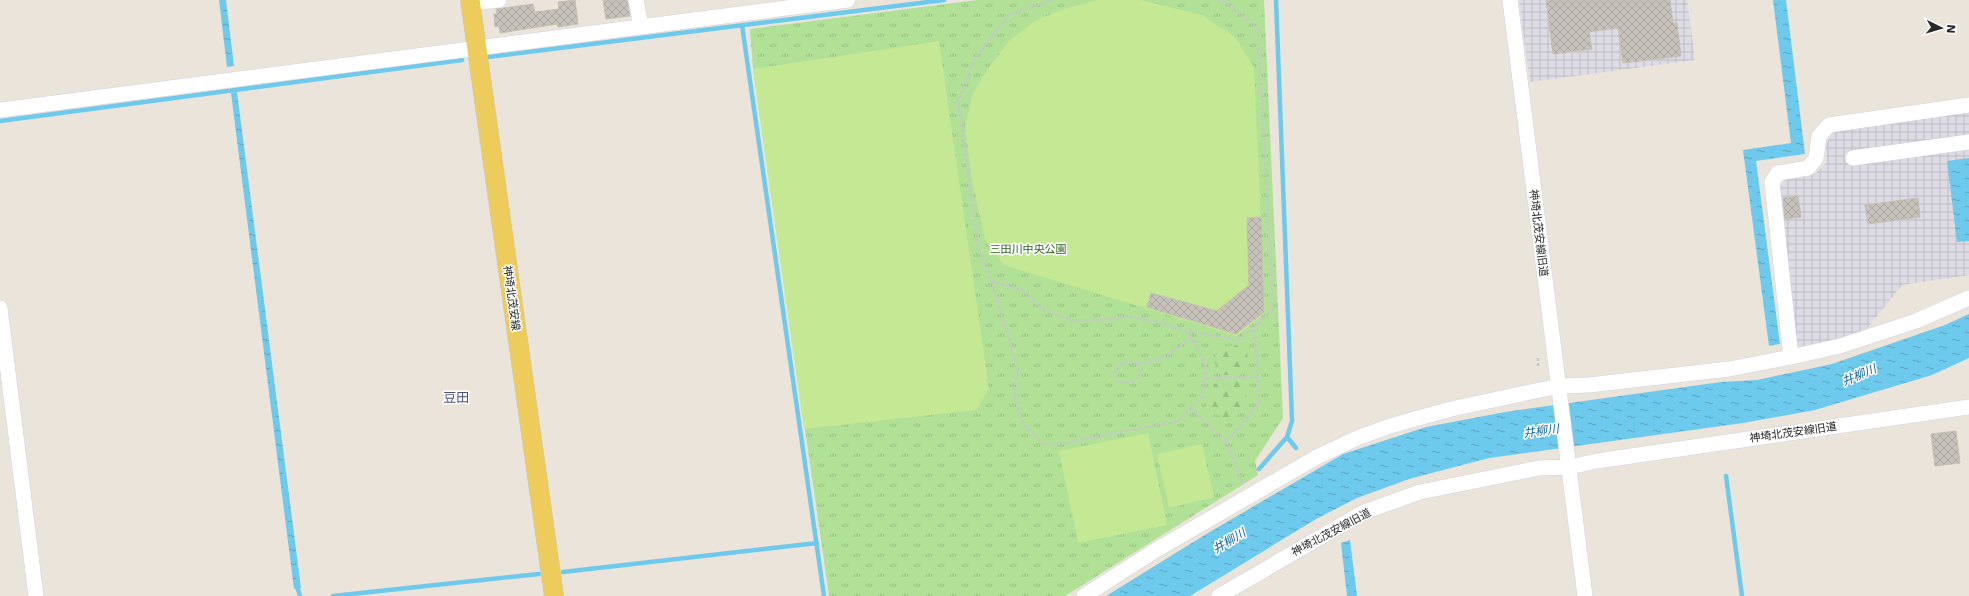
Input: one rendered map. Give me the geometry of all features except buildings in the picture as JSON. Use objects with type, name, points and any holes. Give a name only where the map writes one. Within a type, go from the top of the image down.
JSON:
[{"type":"main road","name":"神埼北茂安線","points":[[470,2],[554,596]]},
{"type":"street","points":[[470,2],[498,0]]},
{"type":"street","points":[[636,0],[641,26]]},
{"type":"street","points":[[0,110],[641,26],[742,7],[848,0]]},
{"type":"street","name":"神埼北茂安線旧道","points":[[1510,0],[1568,460]]},
{"type":"street","points":[[1791,357],[1772,182],[1778,173],[1808,168],[1816,158],[1819,136],[1829,125],[1969,105]]},
{"type":"street","points":[[1853,158],[1969,142]]},
{"type":"street","points":[[1084,596],[1156,550],[1317,457],[1357,438],[1390,426],[1451,409],[1560,392],[1589,385],[1730,369],[1791,357],[1840,346],[1916,321],[1969,298]]},
{"type":"street","points":[[0,308],[36,596]]},
{"type":"street","name":"神埼北茂安線旧道","points":[[1219,596],[1364,512],[1420,492],[1539,468],[1568,460],[1604,460],[1969,406]]},
{"type":"street","points":[[1568,460],[1584,596]]},
{"type":"path","points":[[1052,0],[1008,15],[974,60],[958,102],[978,245],[992,281],[1018,372],[1014,393],[1022,423],[1044,444],[1059,444],[1178,420],[1202,397],[1206,366],[1188,331]]},
{"type":"path","points":[[992,281],[1022,290],[1041,308],[1074,321],[1115,319],[1126,316],[1158,322],[1188,331],[1237,340],[1254,328],[1273,309],[1258,29],[1226,2],[1218,0]]},
{"type":"path","points":[[1227,442],[1259,403],[1254,328]]},
{"type":"path","points":[[1138,364],[1141,374],[1135,381],[1127,383],[1118,381],[1115,372],[1119,366],[1128,361],[1138,364],[1165,357],[1191,338]]},
{"type":"path","points":[[1204,378],[1257,377]]},
{"type":"path","points":[[1191,408],[1227,442],[1247,497]]},
{"type":"shaded area","points":[[1519,0],[1687,0],[1695,60],[1530,82]]},
{"type":"shaded area","points":[[1969,112],[1969,275],[1902,285],[1864,332],[1796,349],[1776,193],[1786,178],[1816,173],[1827,162],[1826,144],[1835,130]]},
{"type":"green space","name":"三田川中央公園","points":[[977,0],[1264,0],[1283,418],[1255,461],[1258,475],[1065,596],[829,596],[753,69],[750,29]]},
{"type":"green space","points":[[1098,0],[1141,0],[1202,15],[1235,37],[1254,67],[1265,313],[1237,336],[1004,265],[985,239],[972,180],[965,126],[973,93],[989,67],[1010,40],[1035,21],[1063,9]]},
{"type":"green space","points":[[939,41],[989,389],[976,410],[804,429],[753,69]]},
{"type":"green space","points":[[1236,345],[1247,353],[1249,367],[1238,377],[1220,374],[1214,361],[1219,348]]},
{"type":"green space","points":[[1245,380],[1246,403],[1231,421],[1205,409],[1214,384],[1223,381]]},
{"type":"green space","points":[[1148,433],[1167,525],[1078,543],[1059,451]]},
{"type":"green space","points":[[1202,444],[1214,497],[1169,508],[1157,454]]},
{"type":"water","points":[[219,0],[226,0],[234,66],[227,67]]},
{"type":"water","points":[[1773,0],[1786,0],[1805,154],[1756,161],[1780,344],[1769,346],[1743,150],[1791,143]]},
{"type":"water","points":[[237,92],[301,588],[294,589],[231,93]]},
{"type":"water","points":[[1969,158],[1969,241],[1957,242],[1947,161]]},
{"type":"water","name":"井柳川","points":[[1969,314],[1969,358],[1932,375],[1815,410],[1743,423],[1489,458],[1409,479],[1357,498],[1316,519],[1190,596],[1106,596],[1208,533],[1343,454],[1426,427],[1505,412],[1721,382],[1757,380],[1832,364],[1945,325]]},
{"type":"water","points":[[1350,540],[1357,596],[1347,596],[1341,543]]},
{"type":"waterway","points":[[488,57],[944,0]]},
{"type":"waterway","points":[[1276,0],[1292,421],[1287,437],[1296,448]]},
{"type":"waterway","points":[[742,25],[824,596]]},
{"type":"waterway","points":[[0,121],[462,60]]},
{"type":"waterway","points":[[1259,469],[1287,437]]},
{"type":"waterway","points":[[1726,476],[1742,596]]},
{"type":"waterway","points":[[563,572],[817,543]]},
{"type":"waterway","points":[[333,596],[539,574]]},
{"type":"waterway","points":[[298,589],[300,596]]},
{"type":"district","name":"豆田","points":[[456,397]]}]
